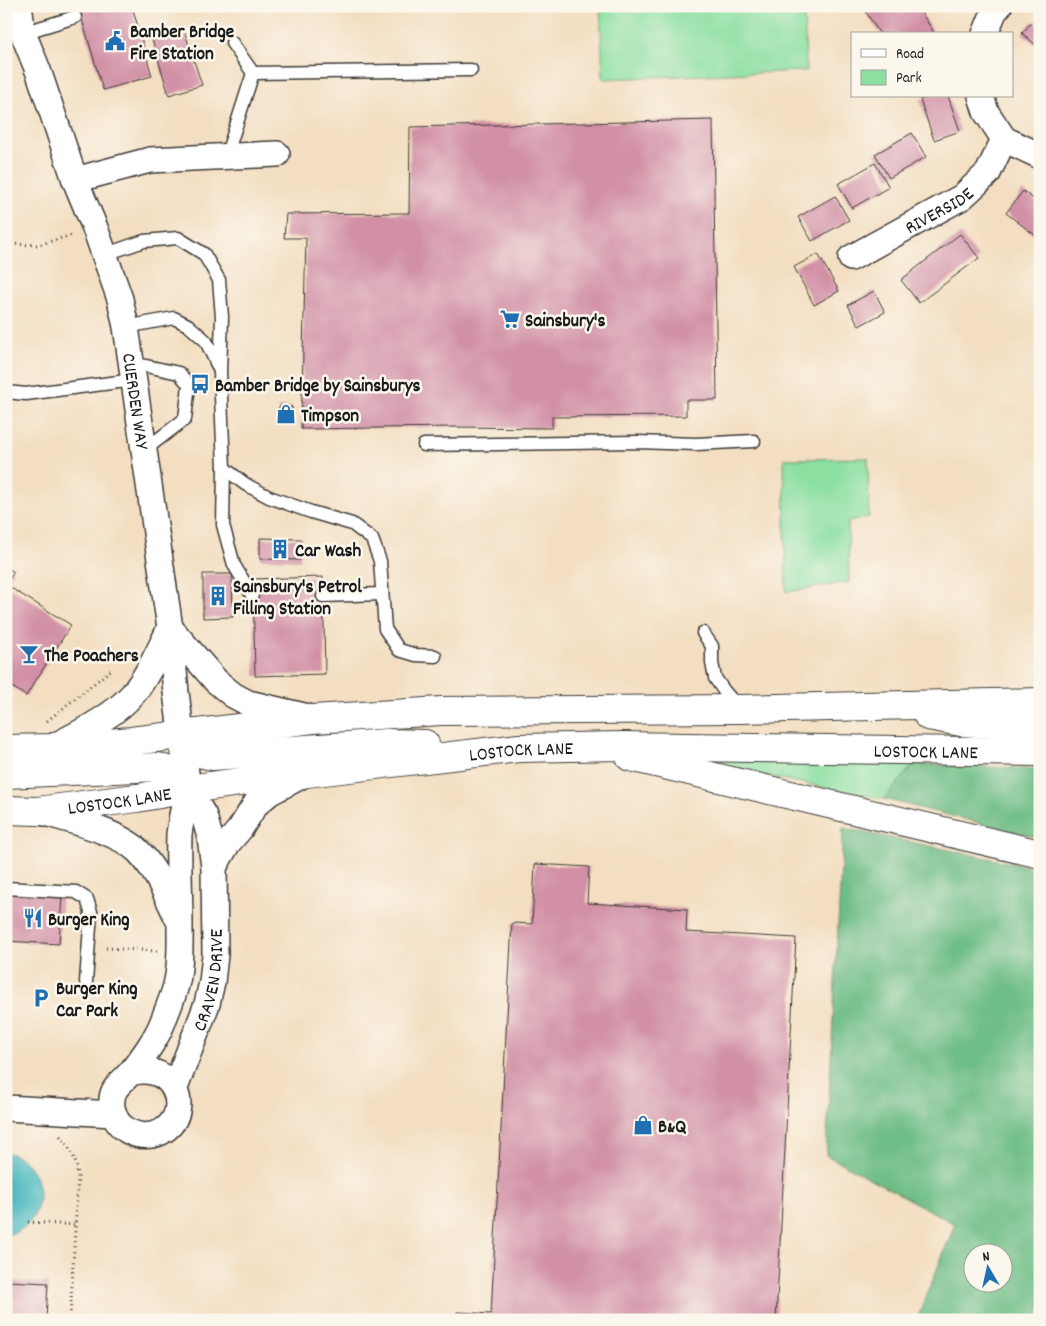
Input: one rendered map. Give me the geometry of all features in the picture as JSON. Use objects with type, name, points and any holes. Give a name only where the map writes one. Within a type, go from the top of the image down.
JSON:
[{"type":"highway","name":"LOSTOCK LANE","points":[[6,749],[48,735],[181,735],[313,719],[441,710],[740,709],[1040,702]]},
{"type":"highway","points":[[875,706],[961,722],[1040,727]]},
{"type":"highway","points":[[181,735],[194,752],[213,756],[387,743],[519,748]]},
{"type":"highway","name":"LOSTOCK LANE","points":[[6,810],[37,811],[307,773],[519,748],[587,746],[1040,752]]},
{"type":"highway","points":[[587,746],[1040,854]]},
{"type":"highway","points":[[6,774],[158,767],[172,772],[188,789]]},
{"type":"street","name":"CUERDEN WAY","points":[[19,6],[23,33],[39,73],[75,180],[95,228],[120,299],[134,371],[143,450],[170,628],[188,789]]},
{"type":"street","points":[[986,32],[994,12],[999,6]]},
{"type":"street","points":[[982,98],[986,112],[1004,139],[1040,156]]},
{"type":"street","name":"RIVERSIDE","points":[[851,258],[962,196],[988,173],[1004,139]]},
{"type":"street","points":[[75,180],[150,160],[277,154]]},
{"type":"street","points":[[48,735],[78,735],[133,694],[170,628],[216,680],[233,694],[248,703],[313,719]]},
{"type":"street","name":"CRAVEN DRIVE","points":[[214,867],[228,842],[240,829],[255,805],[269,793],[307,773]]},
{"type":"street","name":"CRAVEN DRIVE","points":[[175,1088],[206,1004],[212,982],[215,955],[214,867],[210,837],[204,816],[188,789]]},
{"type":"street","name":"CRAVEN DRIVE","points":[[130,1073],[160,1030],[177,982],[180,952],[179,834],[188,789]]},
{"type":"street","name":"CRAVEN DRIVE","points":[[37,811],[97,828],[137,850],[157,874],[180,924]]},
{"type":"street","points":[[142,1070],[154,1071],[165,1076],[175,1088],[178,1102],[176,1114],[163,1131],[144,1136],[133,1134],[119,1124],[112,1106],[113,1094],[118,1084],[130,1073],[142,1070]]},
{"type":"street","points":[[6,1108],[114,1114]]},
{"type":"lane","points":[[23,33],[74,18]]},
{"type":"lane","points":[[232,43],[253,73]]},
{"type":"lane","points":[[253,73],[471,70]]},
{"type":"lane","points":[[226,157],[253,73]]},
{"type":"lane","points":[[103,255],[144,241],[178,238],[204,254],[219,280],[222,317],[220,372],[224,468],[223,525],[234,565],[252,595]]},
{"type":"lane","points":[[126,327],[174,318],[188,325],[206,341],[220,372]]},
{"type":"lane","points":[[6,392],[26,394],[134,371],[179,373],[189,385],[185,419],[143,450]]},
{"type":"lane","points":[[424,445],[628,442],[696,444],[754,441]]},
{"type":"lane","points":[[224,468],[245,484],[269,497],[352,524],[372,539],[380,561],[385,628],[399,650],[416,655],[435,656]]},
{"type":"lane","points":[[324,596],[382,594]]},
{"type":"lane","points":[[703,633],[712,646],[712,663],[715,678],[740,709]]},
{"type":"lane","points":[[6,888],[76,892],[87,899],[91,912],[86,982]]},
{"type":"path","points":[[6,244],[38,245],[95,228]]},
{"type":"path","points":[[48,735],[112,669]]},
{"type":"path","points":[[88,948],[164,951]]},
{"type":"path","points":[[56,1110],[55,1130],[66,1143],[77,1164],[70,1320]]},
{"type":"path","points":[[28,1222],[75,1225]]},
{"type":"green space","points":[[600,6],[804,6],[806,71],[603,79]]},
{"type":"green space","points":[[868,458],[869,517],[848,521],[849,582],[786,592],[784,459]]},
{"type":"green space","points":[[714,759],[914,764],[884,799],[714,766]]},
{"type":"green space","points":[[914,764],[1040,769],[1040,838],[884,799]]},
{"type":"green space","points":[[843,828],[1040,869],[1040,1320],[917,1320],[955,1224],[826,1155]]},
{"type":"water","points":[[6,1152],[21,1159],[31,1169],[37,1182],[39,1195],[37,1209],[30,1221],[20,1230],[6,1235]]},
{"type":"building","name":"Bamber Bridge Fire Station","points":[[78,6],[132,6],[152,76],[103,90]]},
{"type":"building","points":[[862,6],[917,6],[933,31],[932,32],[879,32]]},
{"type":"building","points":[[1033,21],[1040,27],[1040,43],[1037,46],[1022,33]]},
{"type":"building","points":[[183,27],[202,85],[169,95],[151,36]]},
{"type":"building","points":[[925,98],[949,98],[960,131],[934,140],[920,100]]},
{"type":"building","name":"Sainsbury's","points":[[713,120],[717,400],[686,400],[686,416],[552,417],[552,428],[301,429],[306,238],[284,238],[286,214],[409,213],[410,127]]},
{"type":"building","points":[[912,133],[926,157],[889,178],[875,154]]},
{"type":"building","points":[[875,163],[889,187],[852,208],[838,184]]},
{"type":"building","points":[[1023,191],[1040,204],[1040,239],[1006,213]]},
{"type":"building","points":[[835,196],[849,220],[812,241],[798,217]]},
{"type":"building","points":[[960,234],[979,258],[919,303],[901,280]]},
{"type":"building","points":[[818,254],[839,291],[814,305],[794,267]]},
{"type":"building","points":[[874,291],[885,312],[859,326],[848,305]]},
{"type":"building","name":"Timpson","points":[[279,407],[292,407],[293,421],[279,421]]},
{"type":"building","name":"Car Wash","points":[[260,538],[301,539],[300,560],[260,559]]},
{"type":"building","points":[[6,567],[14,572],[6,584]]},
{"type":"building","name":"Sainsbury's Petrol Filling Station","points":[[203,574],[232,574],[233,617],[203,618]]},
{"type":"building","points":[[323,577],[325,674],[255,676],[253,579]]},
{"type":"building","name":"The Poachers","points":[[6,585],[71,625],[26,696],[6,683]]},
{"type":"building","name":"B&Q","points":[[535,864],[589,867],[587,903],[687,909],[686,932],[796,938],[776,1320],[457,1320],[457,1312],[491,1314],[512,923],[532,924]]},
{"type":"building","name":"Burger King","points":[[6,892],[62,895],[59,944],[6,941]]},
{"type":"building","points":[[6,1281],[48,1283],[46,1320],[6,1320]]},
{"type":"place","name":"Bamber Bridge Fire Station","points":[[115,41]]},
{"type":"place","name":"Sainsbury's","points":[[510,319]]},
{"type":"place","name":"Bamber Bridge by Sainsburys","points":[[200,384]]},
{"type":"place","name":"Timpson","points":[[286,414]]},
{"type":"place","name":"Car Wash","points":[[280,549]]},
{"type":"place","name":"Sainsbury's Petrol Filling Station","points":[[218,596]]},
{"type":"place","name":"The Poachers","points":[[29,654]]},
{"type":"place","name":"Burger King","points":[[33,918]]},
{"type":"place","name":"Burger King Car Park","points":[[41,998]]},
{"type":"place","name":"B&Q","points":[[643,1125]]}]
